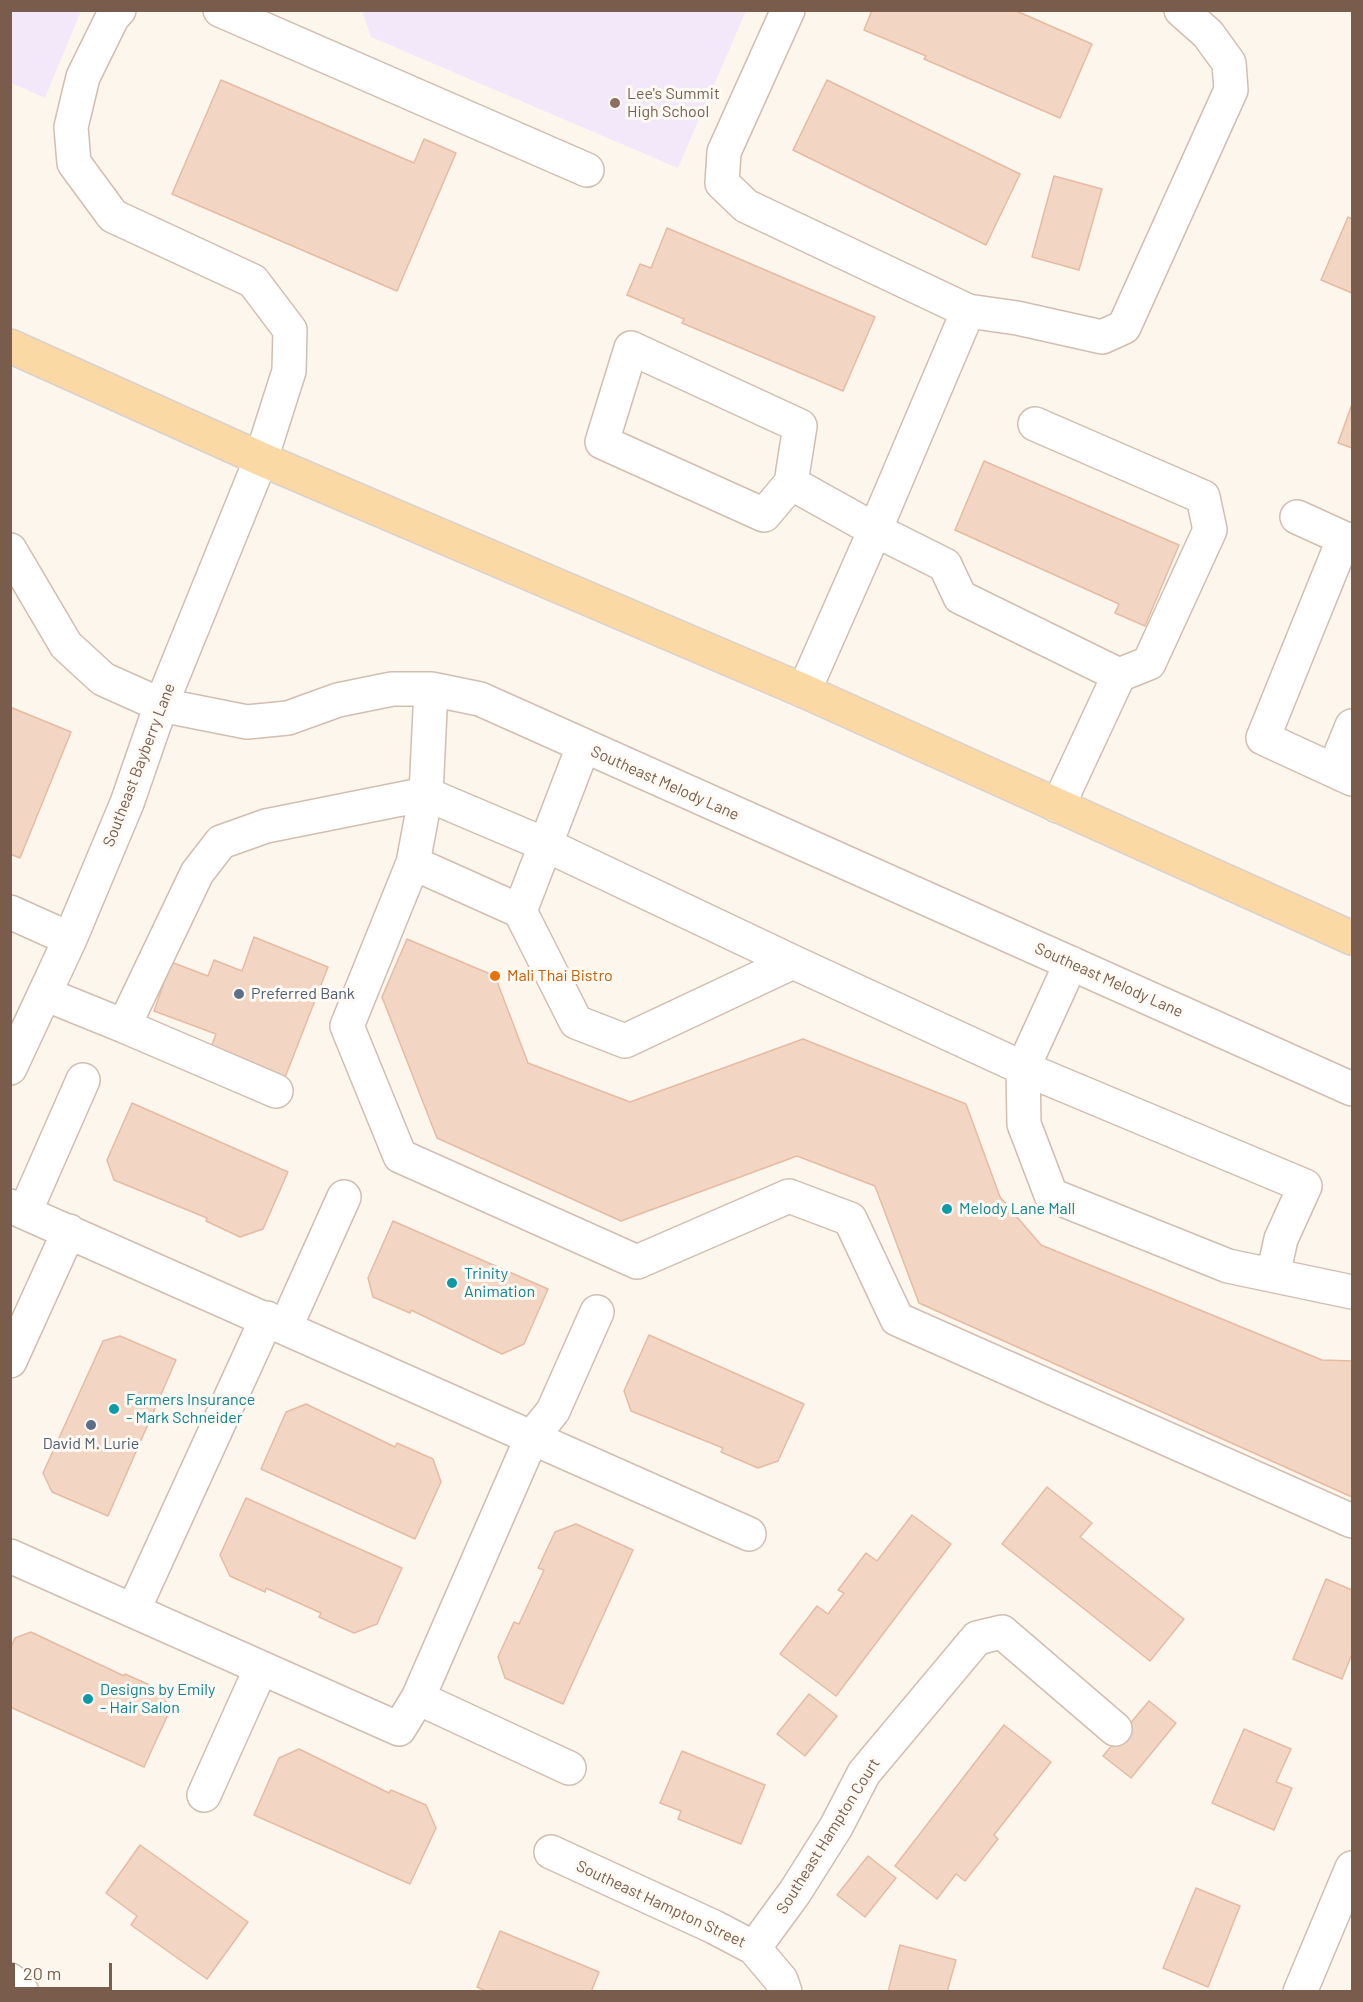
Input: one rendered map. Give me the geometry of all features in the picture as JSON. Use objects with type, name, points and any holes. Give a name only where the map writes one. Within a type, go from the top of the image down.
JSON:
[{"type":"main road","points":[[10,346],[261,459],[804,691],[1353,938]]},
{"type":"street","name":"Southeast Bayberry Lane","points":[[10,1068],[70,939],[127,803],[161,705],[261,459],[289,371],[290,330],[253,281],[113,216],[74,163],[71,127],[83,77],[112,18],[119,10]]},
{"type":"street","points":[[220,10],[587,170]]},
{"type":"street","points":[[788,10],[724,152],[722,183],[746,206],[969,311],[1017,318],[1102,337],[1124,327],[1231,90],[1229,63],[1208,34],[1181,10]]},
{"type":"street","points":[[804,691],[969,311]]},
{"type":"street","points":[[630,348],[800,426],[791,483],[764,515],[602,442],[630,348]]},
{"type":"street","points":[[1035,424],[1203,497],[1210,530],[1149,663],[1119,675],[1058,806]]},
{"type":"street","points":[[791,483],[874,530],[945,565],[960,597],[1119,675]]},
{"type":"street","points":[[1297,517],[1348,540],[1263,738],[1343,774],[1353,726]]},
{"type":"street","name":"Southeast Melody Lane","points":[[12,559],[66,645],[103,679],[161,705],[247,722],[288,718],[339,700],[392,689],[431,689],[480,699],[583,747],[1353,1089]]},
{"type":"street","points":[[431,689],[426,794],[412,863],[346,1026],[400,1155],[637,1262],[789,1196],[850,1219],[897,1319],[1353,1521]]},
{"type":"street","points":[[520,911],[583,747]]},
{"type":"street","points":[[124,1026],[197,873],[221,842],[266,826],[426,794],[544,844],[1023,1068],[1305,1186],[1281,1239],[1274,1275]]},
{"type":"street","points":[[412,863],[520,911],[576,1022],[625,1041],[794,962]]},
{"type":"street","points":[[10,912],[70,939]]},
{"type":"street","points":[[1071,963],[1023,1068],[1024,1124],[1051,1195],[1228,1266],[1353,1292]]},
{"type":"street","points":[[45,994],[276,1091]]},
{"type":"street","points":[[83,1080],[18,1209],[749,1534]]},
{"type":"street","points":[[133,1611],[276,1322],[345,1197]]},
{"type":"street","points":[[10,1361],[69,1231]]},
{"type":"street","points":[[10,1556],[399,1729],[418,1698],[532,1437],[554,1411],[597,1312]]},
{"type":"street","name":"Southeast Hampton Court","points":[[754,1948],[795,1892],[836,1827],[864,1773],[977,1638],[1002,1632],[1115,1729]]},
{"type":"street","points":[[204,1796],[261,1668]]},
{"type":"street","points":[[418,1698],[569,1768]]},
{"type":"street","name":"Southeast Hampton Street","points":[[551,1852],[714,1927],[754,1948],[781,1980],[785,1992]]},
{"type":"street","points":[[1300,1992],[1353,1868]]},
{"type":"street","points":[[10,1980],[22,1992]]},
{"type":"shaded area","points":[[11,10],[81,11],[45,98],[11,83]]},
{"type":"shaded area","name":"Lee's Summit High School","points":[[362,10],[746,11],[678,168],[371,37]]},
{"type":"building","points":[[872,10],[1014,10],[1092,44],[1060,118],[924,59],[926,56],[864,30]]},
{"type":"building","points":[[221,80],[414,163],[424,139],[456,153],[397,291],[172,194]]},
{"type":"building","points":[[827,80],[1020,174],[986,245],[793,150]]},
{"type":"building","points":[[1054,176],[1102,189],[1079,270],[1032,257]]},
{"type":"building","points":[[1348,217],[1352,219],[1352,293],[1321,280]]},
{"type":"building","points":[[667,228],[875,317],[843,391],[682,323],[684,319],[627,295],[640,264],[651,268]]},
{"type":"building","points":[[1352,404],[1352,448],[1338,443]]},
{"type":"building","points":[[984,461],[1179,545],[1145,626],[1115,613],[1119,604],[955,530]]},
{"type":"building","points":[[10,707],[71,732],[20,858],[10,854]]},
{"type":"building","name":"Preferred Bank","points":[[254,937],[328,967],[284,1080],[210,1050],[216,1034],[154,1011],[171,962],[208,976],[214,960],[242,971]]},
{"type":"building","name":"Melody Lane Mall","points":[[407,939],[495,976],[528,1063],[630,1102],[803,1039],[966,1104],[1000,1197],[1041,1245],[1322,1360],[1352,1361],[1352,1497],[919,1303],[875,1186],[797,1156],[621,1221],[437,1138],[382,997]]},
{"type":"building","points":[[132,1103],[288,1172],[263,1229],[240,1237],[206,1221],[207,1218],[114,1180],[107,1160]]},
{"type":"building","name":"Trinity Animation","points":[[393,1221],[548,1289],[524,1344],[502,1354],[411,1310],[410,1313],[373,1297],[368,1278]]},
{"type":"building","points":[[649,1335],[804,1404],[778,1461],[758,1468],[721,1452],[723,1448],[631,1411],[624,1391]]},
{"type":"building","name":"Farmers Insurance - Mark Schneider","points":[[120,1336],[176,1360],[108,1516],[52,1492],[43,1473],[103,1341]]},
{"type":"building","points":[[306,1404],[395,1447],[397,1443],[433,1459],[441,1482],[415,1539],[261,1469],[286,1412]]},
{"type":"building","points":[[1047,1487],[1092,1523],[1080,1537],[1184,1619],[1150,1661],[1002,1544]]},
{"type":"building","points":[[246,1498],[402,1568],[377,1624],[354,1633],[319,1617],[321,1613],[266,1588],[265,1592],[230,1576],[220,1555]]},
{"type":"building","points":[[912,1515],[951,1544],[836,1696],[780,1654],[817,1606],[828,1614],[844,1593],[838,1590],[866,1553],[877,1561]]},
{"type":"building","points":[[576,1524],[633,1550],[563,1704],[505,1678],[498,1657],[514,1622],[519,1624],[544,1570],[538,1568],[555,1532]]},
{"type":"building","points":[[1326,1579],[1352,1590],[1352,1654],[1342,1679],[1293,1659]]},
{"type":"building","name":"Designs by Emily - Hair Salon","points":[[31,1632],[124,1676],[125,1674],[161,1690],[170,1710],[144,1767],[10,1707],[10,1649],[15,1638]]},
{"type":"building","points":[[809,1694],[837,1716],[805,1756],[777,1734]]},
{"type":"building","points":[[1149,1701],[1176,1723],[1131,1778],[1103,1756]]},
{"type":"building","points":[[1004,1725],[1051,1762],[994,1835],[998,1839],[965,1881],[956,1874],[937,1899],[895,1866]]},
{"type":"building","points":[[1244,1729],[1291,1749],[1276,1782],[1292,1788],[1274,1830],[1212,1803]]},
{"type":"building","points":[[299,1749],[389,1793],[391,1790],[426,1805],[436,1828],[410,1884],[254,1815],[279,1758]]},
{"type":"building","points":[[682,1751],[765,1785],[741,1844],[678,1819],[681,1811],[660,1803]]},
{"type":"building","points":[[140,1845],[248,1922],[207,1979],[131,1925],[137,1916],[106,1893]]},
{"type":"building","points":[[868,1856],[896,1878],[865,1917],[837,1895]]},
{"type":"building","points":[[1196,1888],[1240,1906],[1208,1987],[1163,1968]]},
{"type":"building","points":[[500,1931],[599,1972],[591,1992],[488,1992],[477,1987]]},
{"type":"building","points":[[900,1945],[956,1960],[947,1992],[888,1992]]},
{"type":"place","name":"Lee's Summit High School","points":[[615,103]]},
{"type":"place","name":"Mali Thai Bistro","points":[[495,976]]},
{"type":"place","name":"Preferred Bank","points":[[239,994]]},
{"type":"place","name":"Melody Lane Mall","points":[[947,1209]]},
{"type":"place","name":"Trinity Animation","points":[[452,1283]]},
{"type":"place","name":"Farmers Insurance - Mark Schneider","points":[[114,1409]]},
{"type":"place","name":"David M. Lurie","points":[[91,1425]]},
{"type":"place","name":"Designs by Emily - Hair Salon","points":[[88,1699]]}]
